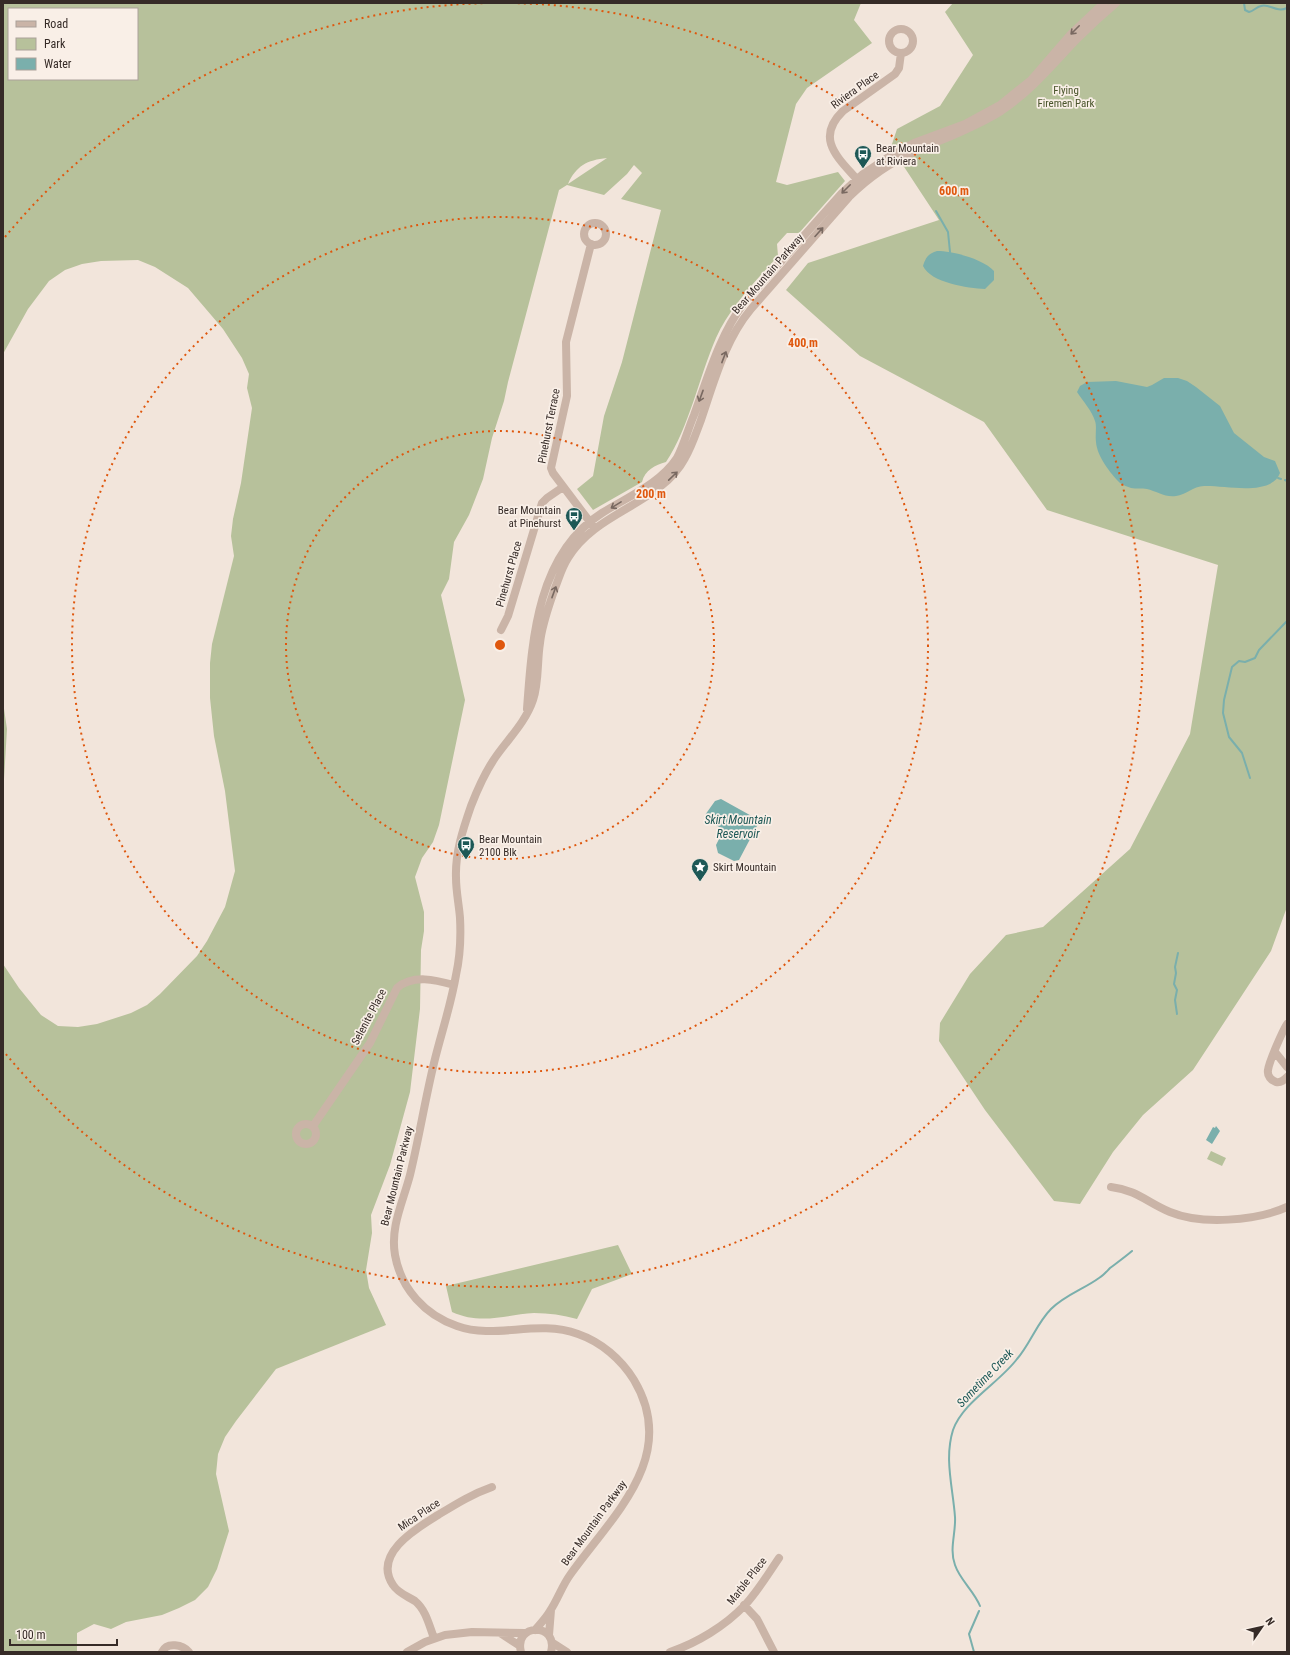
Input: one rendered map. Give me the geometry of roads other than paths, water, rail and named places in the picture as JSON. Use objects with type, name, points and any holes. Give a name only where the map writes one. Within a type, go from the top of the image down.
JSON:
[{"type":"street","name":"Bear Mountain Parkway","points":[[859,182],[874,165],[899,150],[965,124],[1005,101],[1031,80],[1070,35],[1104,3]]},
{"type":"street","name":"Bear Mountain Parkway","points":[[534,1630],[551,1610],[565,1582],[636,1483],[648,1455],[650,1439],[649,1425],[642,1396],[633,1379],[620,1361],[597,1343],[573,1332],[549,1327],[483,1331],[455,1326],[441,1319],[418,1302],[406,1285],[401,1274],[394,1248],[395,1224],[409,1179],[427,1094],[454,985],[460,940],[456,878],[457,858],[460,842],[470,808],[485,774],[499,752],[518,728],[527,712],[534,642],[546,589],[561,554],[571,540],[671,466],[678,456],[721,342],[732,320],[744,303],[769,274],[842,193],[902,158],[972,128],[1014,102],[1035,85],[1080,36],[1116,3]]},
{"type":"street","name":"Riviera Place","points":[[859,182],[832,148],[830,134],[831,125],[835,118],[843,110],[895,74],[899,68],[901,53]]},
{"type":"street","name":"Pinehurst Terrace","points":[[591,244],[566,342],[567,396],[551,463],[553,473],[592,525]]},
{"type":"street","name":"Pinehurst Place","points":[[501,630],[508,616],[542,503],[563,487]]},
{"type":"street","name":"Selenite Place","points":[[313,1126],[370,1043],[397,988],[402,984],[415,980],[432,980],[454,985]]},
{"type":"street","points":[[1287,1024],[1268,1070],[1268,1075],[1274,1081],[1279,1082],[1287,1077]]},
{"type":"street","points":[[1275,1052],[1287,1067]]},
{"type":"street","points":[[1111,1187],[1123,1188],[1135,1193],[1170,1212],[1195,1218],[1220,1220],[1253,1217],[1287,1207],[1287,1200]]},
{"type":"street","name":"Mica Place","points":[[434,1638],[424,1610],[414,1600],[393,1586],[389,1577],[388,1568],[390,1559],[398,1544],[411,1532],[470,1495],[492,1487]]},
{"type":"street","name":"Marble Place","points":[[670,1652],[704,1636],[720,1626],[744,1605],[779,1558]]},
{"type":"street","points":[[744,1605],[757,1619],[774,1652]]},
{"type":"street","name":"Bear Mountain Parkway","points":[[549,1635],[551,1610]]},
{"type":"street","points":[[407,1652],[434,1638],[445,1635],[465,1632],[525,1633],[534,1630],[539,1630],[549,1635],[553,1643],[567,1652]]},
{"type":"street","points":[[500,1633],[520,1649]]},
{"type":"street","points":[[520,1649],[521,1638],[525,1633]]},
{"type":"street","points":[[551,1652],[553,1643]]},
{"type":"street","points":[[162,1652],[167,1646],[170,1645],[184,1648],[189,1652]]},
{"type":"water","points":[[937,251],[951,252],[967,256],[983,263],[994,271],[994,280],[985,289],[951,284],[934,277],[927,272],[923,266],[928,256]]},
{"type":"water","points":[[1164,378],[1178,378],[1187,381],[1220,406],[1234,433],[1264,457],[1275,461],[1280,473],[1275,480],[1267,485],[1246,488],[1200,486],[1183,494],[1172,496],[1147,489],[1131,488],[1120,483],[1101,458],[1097,447],[1094,417],[1077,392],[1080,386],[1087,382],[1116,381],[1147,387]]},
{"type":"water","name":"Skirt Mountain Reservoir","points":[[721,799],[757,819],[758,824],[739,860],[734,861],[718,853],[716,845],[722,833],[721,828],[707,820],[705,815],[715,801]]},
{"type":"water","points":[[1216,1126],[1220,1131],[1212,1144],[1206,1140],[1213,1127],[1215,1128]]},
{"type":"waterway","points":[[1244,3],[1245,10],[1249,12],[1264,5],[1276,9],[1287,8]]},
{"type":"waterway","points":[[936,211],[948,232],[950,252]]},
{"type":"waterway","points":[[1250,778],[1242,753],[1229,737],[1223,713],[1224,700],[1232,667],[1239,661],[1245,662],[1255,658],[1259,650],[1287,621]]},
{"type":"waterway","points":[[1177,1014],[1175,1000],[1177,990],[1174,984],[1178,953]]},
{"type":"waterway","name":"Sometime Creek","points":[[980,1606],[960,1576],[953,1559],[955,1517],[949,1463],[950,1441],[953,1430],[965,1410],[1017,1359],[1051,1309],[1062,1300],[1101,1277],[1132,1251]]},
{"type":"waterway","name":"Sometime Creek","points":[[974,1652],[969,1634],[979,1611]]},
{"type":"place","name":"Bear Mountain at Riviera","points":[[863,169]]},
{"type":"place","name":"Bear Mountain at Pinehurst","points":[[574,531]]},
{"type":"place","name":"Bear Mountain 2100 Blk","points":[[466,860]]},
{"type":"place","name":"Skirt Mountain","points":[[700,882]]},
{"type":"park label","name":"Flying Firemen Park","points":[[1066,96]]}]
